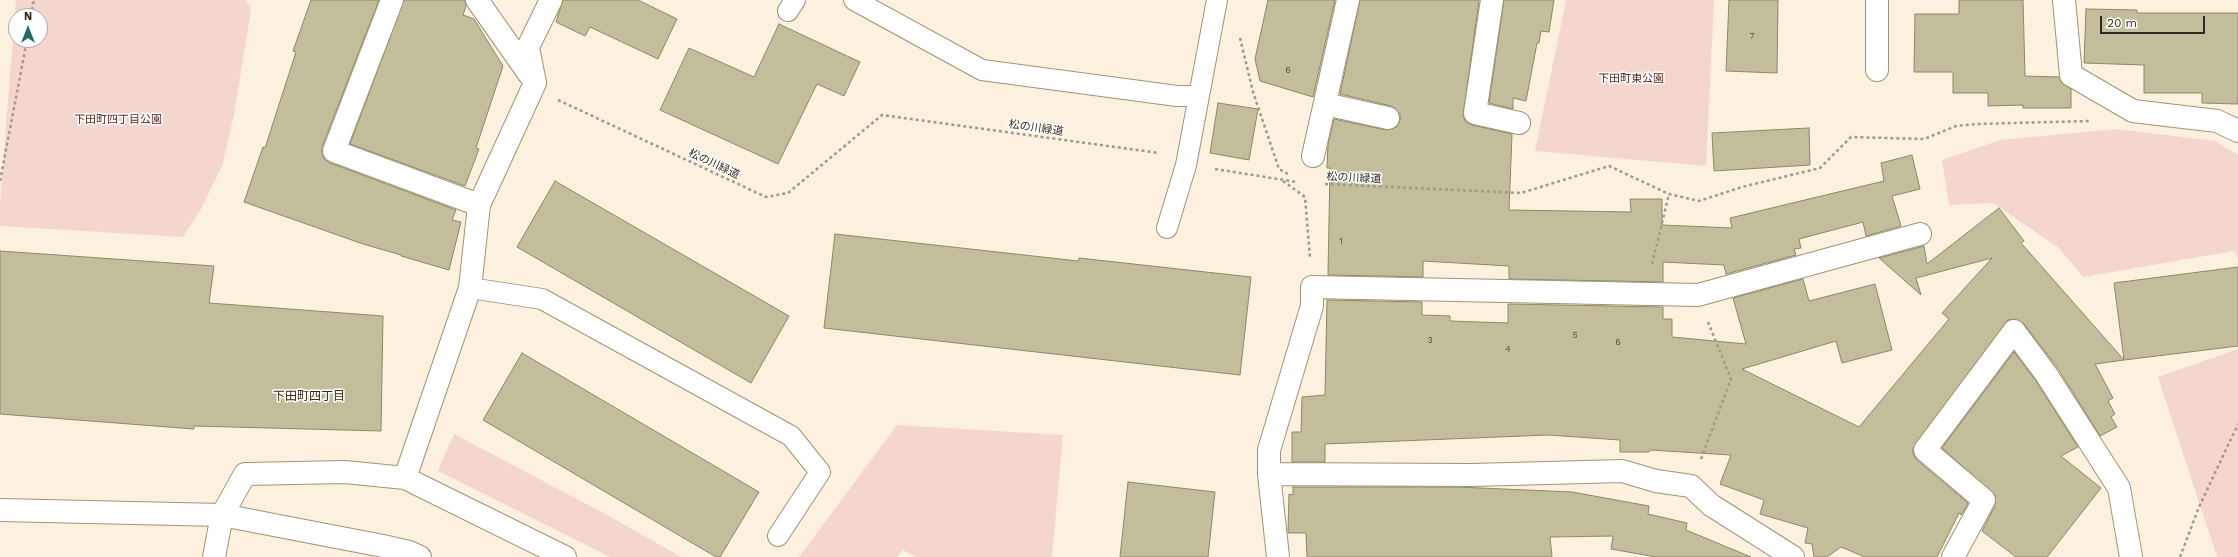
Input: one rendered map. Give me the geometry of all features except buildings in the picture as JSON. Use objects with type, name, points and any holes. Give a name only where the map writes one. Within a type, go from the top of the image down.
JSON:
[{"type":"street","points":[[392,0],[334,151],[479,205]]},
{"type":"street","points":[[477,0],[535,83]]},
{"type":"street","points":[[405,478],[470,288],[479,205],[535,83],[528,47],[551,0]]},
{"type":"street","points":[[1313,156],[1348,0]]},
{"type":"street","points":[[1492,0],[1475,112],[1520,123]]},
{"type":"street","points":[[1877,0],[1877,70]]},
{"type":"street","points":[[2064,0],[2071,75],[2120,105],[2133,111],[2217,121],[2238,131]]},
{"type":"street","points":[[1324,104],[1388,118]]},
{"type":"street","points":[[1278,557],[1269,474],[1269,450],[1312,306],[1312,287],[1698,295],[1920,234]]},
{"type":"street","points":[[1953,557],[1984,500],[1925,450],[2014,331],[2046,374],[2119,488],[2131,557]]},
{"type":"street","points":[[1269,474],[1472,475],[1622,471],[1656,481],[1691,486],[1711,505],[1793,557]]},
{"type":"street","points":[[214,557],[222,515],[245,474],[345,472],[405,478],[565,557]]},
{"type":"street","points":[[0,510],[222,515],[383,546],[410,552],[420,557]]},
{"type":"lane","points":[[854,0],[982,70],[1177,96],[1198,96]]},
{"type":"lane","points":[[1167,228],[1186,165],[1217,0]]},
{"type":"lane","points":[[470,288],[542,299],[791,436],[820,472],[778,536]]},
{"type":"path","points":[[1239,34],[1253,92],[1280,169],[1299,180]]},
{"type":"path","points":[[0,181],[25,48]]},
{"type":"path","name":"松の川緑道","points":[[557,100],[766,197],[788,193],[882,115],[1170,155],[1186,165],[1305,183]]},
{"type":"path","name":"松の川緑道","points":[[1320,184],[1521,193],[1609,166],[1669,194],[1699,201],[1742,187],[1820,168],[1851,137],[1924,139],[1956,126],[1976,124],[2081,122],[2098,120],[2120,105]]},
{"type":"path","points":[[1281,180],[1305,197],[1312,287]]},
{"type":"path","points":[[1652,266],[1669,194]]},
{"type":"path","points":[[1691,486],[1731,379],[1707,319]]},
{"type":"path","points":[[2180,557],[2199,507],[2238,424]]},
{"type":"green space","name":"下田町四丁目公園","points":[[16,0],[246,0],[251,9],[234,115],[222,166],[201,209],[183,237],[0,226],[0,202],[12,48],[48,48],[48,8],[15,8]]},
{"type":"green space","name":"下田町東公園","points":[[1566,0],[1714,0],[1706,166],[1535,151]]},
{"type":"green space","points":[[2117,129],[2215,141],[2238,155],[2238,260],[2234,251],[2083,277],[2059,248],[1993,203],[1949,205],[1942,160],[2000,140]]},
{"type":"green space","points":[[2238,349],[2238,557],[2217,557],[2158,377]]},
{"type":"green space","points":[[897,425],[1063,435],[1052,557],[916,557],[903,550],[897,557],[799,557]]},
{"type":"green space","points":[[454,434],[611,517],[681,557],[610,557],[438,471]]},
{"type":"district","name":"下田町四丁目","points":[[309,396]]}]
